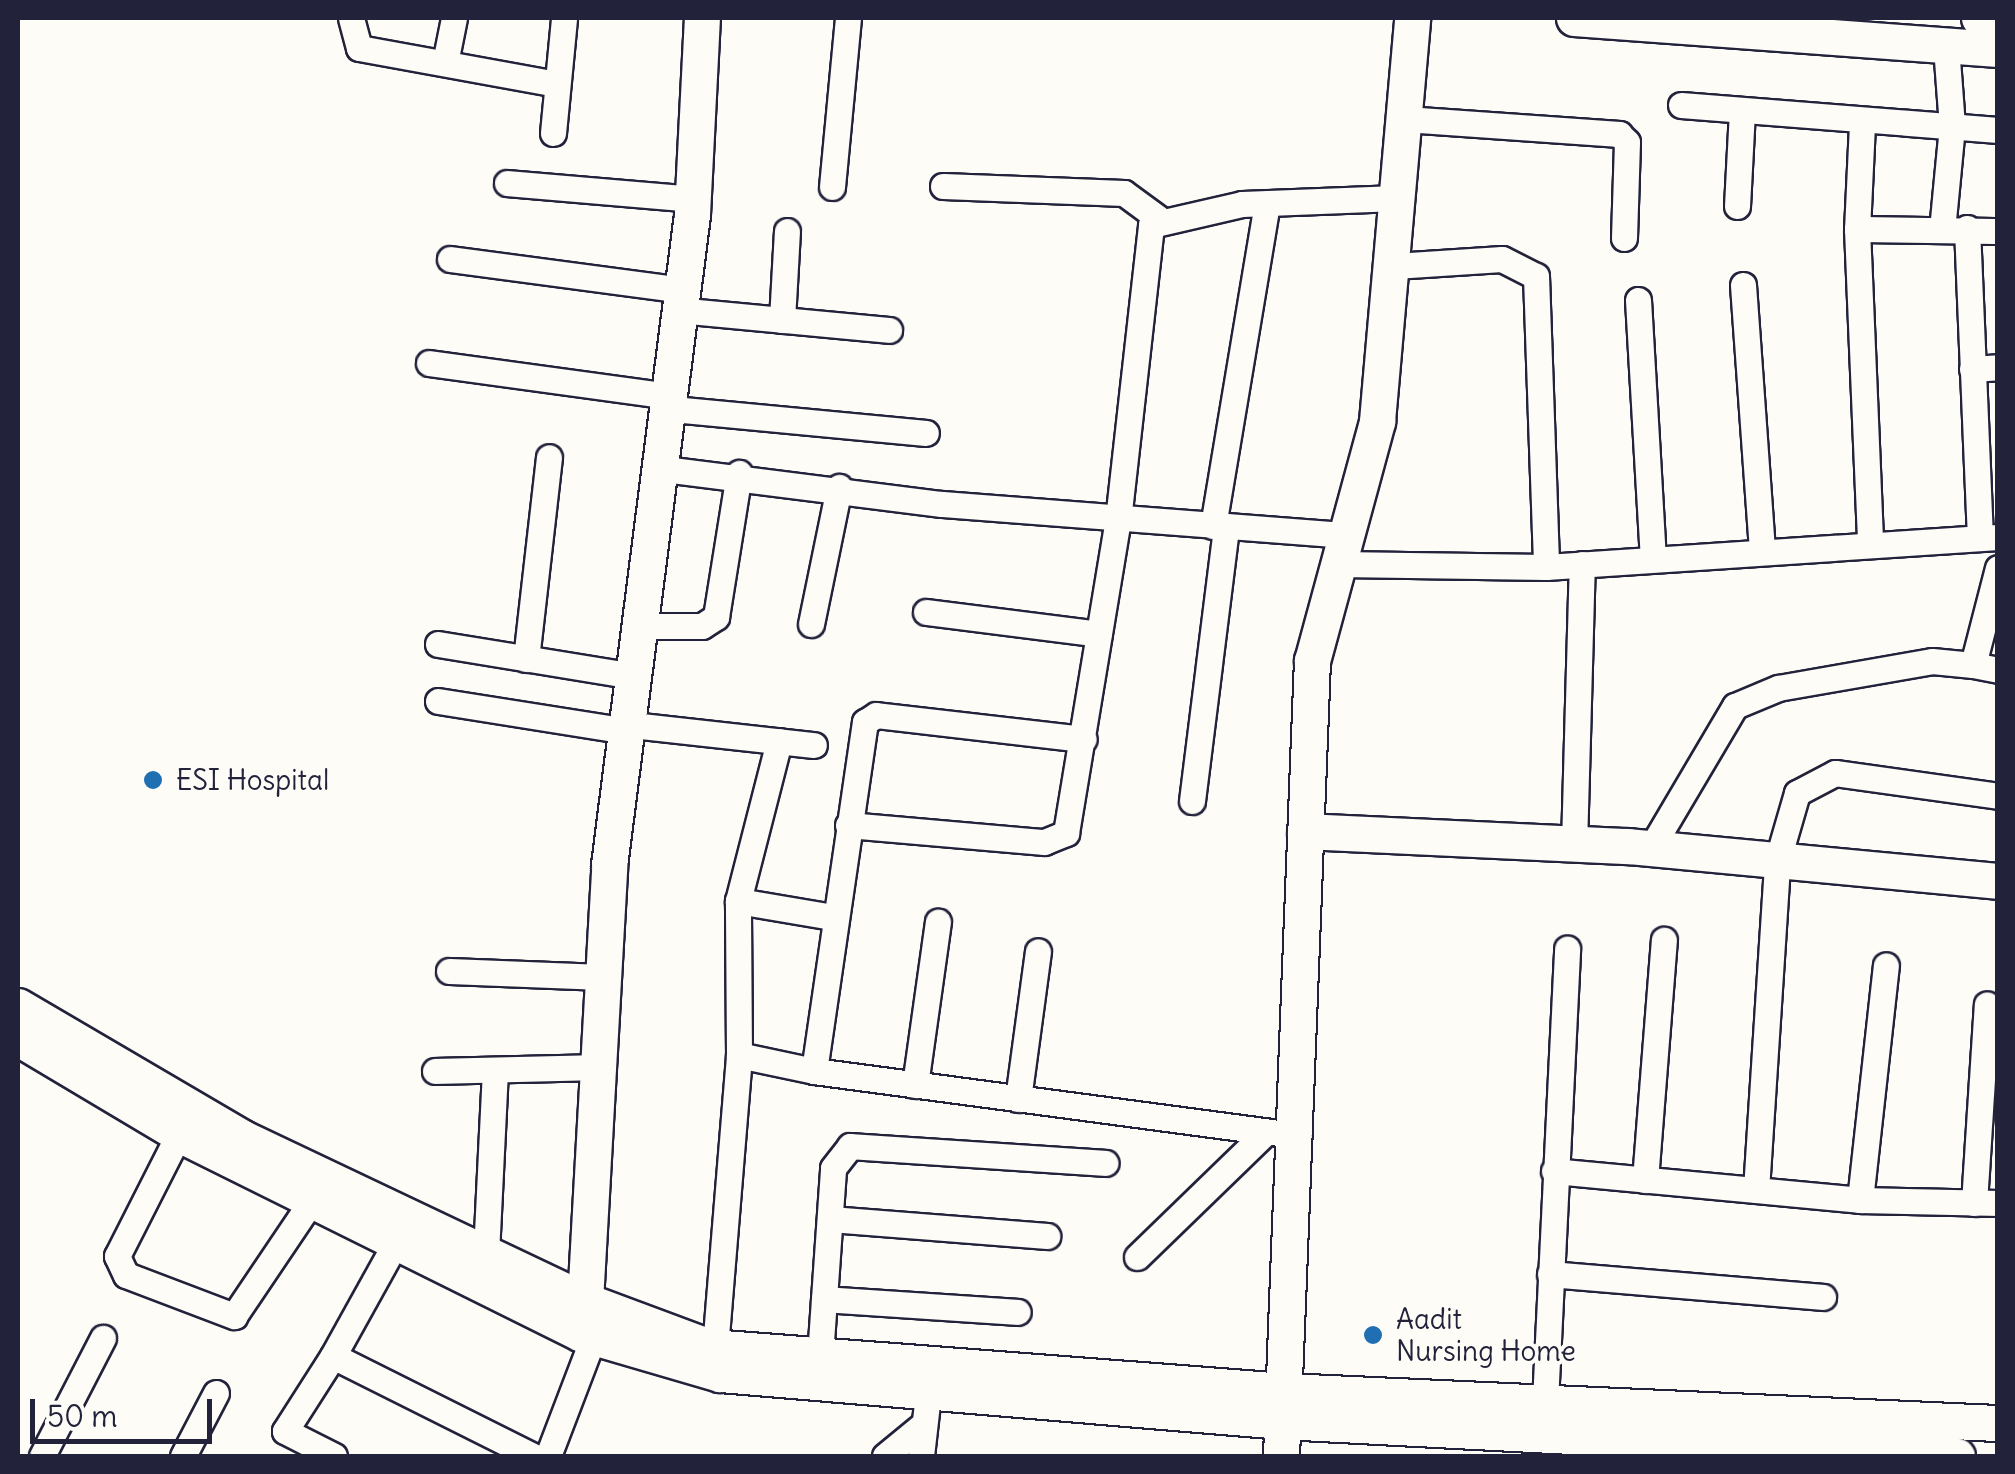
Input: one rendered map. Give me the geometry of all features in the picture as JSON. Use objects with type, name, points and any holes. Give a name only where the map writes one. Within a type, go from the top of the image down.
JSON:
[{"type":"street","points":[[351,18],[359,48],[558,84]]},
{"type":"street","points":[[444,63],[454,18]]},
{"type":"street","points":[[552,133],[564,18]]},
{"type":"street","points":[[548,1456],[588,1325],[603,977],[623,727],[662,402],[693,199],[702,18]]},
{"type":"street","points":[[832,188],[848,18]]},
{"type":"street","points":[[1282,1423],[1282,1134],[1305,831],[1312,661],[1377,421],[1394,266],[1412,18]]},
{"type":"street","points":[[1574,18],[1998,50]]},
{"type":"street","points":[[1979,18],[1998,19]]},
{"type":"street","points":[[656,468],[739,474],[1118,520],[1220,526],[1341,550],[1546,567],[1762,548],[1989,536],[1985,368],[1955,229],[1946,46]]},
{"type":"street","points":[[1681,105],[1862,124],[1998,130]]},
{"type":"street","points":[[1737,206],[1742,112]]},
{"type":"street","points":[[1406,119],[1619,134],[1627,142],[1624,238]]},
{"type":"street","points":[[1862,124],[1856,229],[1870,542]]},
{"type":"street","points":[[507,183],[693,199]]},
{"type":"street","points":[[943,186],[1124,193],[1158,218],[1267,203],[1397,198]]},
{"type":"street","points":[[1192,800],[1220,526],[1267,203]]},
{"type":"street","points":[[848,825],[1055,841],[1073,818],[1158,218]]},
{"type":"street","points":[[1856,229],[1998,232]]},
{"type":"street","points":[[782,320],[787,230]]},
{"type":"street","points":[[450,259],[782,320],[888,330]]},
{"type":"street","points":[[1394,266],[1502,259],[1536,276],[1546,567]]},
{"type":"street","points":[[1743,285],[1762,548]]},
{"type":"street","points":[[1638,300],[1653,558]]},
{"type":"street","points":[[429,363],[662,402],[926,433]]},
{"type":"street","points":[[526,659],[549,457]]},
{"type":"street","points":[[635,626],[702,626],[716,618],[739,474]]},
{"type":"street","points":[[812,624],[839,487]]},
{"type":"street","points":[[1574,845],[1582,564]]},
{"type":"street","points":[[1650,848],[1736,706],[1778,688],[1913,664],[1985,668],[1998,568]]},
{"type":"street","points":[[926,612],[1100,634]]},
{"type":"street","points":[[438,644],[628,675]]},
{"type":"street","points":[[438,700],[623,727],[814,745]]},
{"type":"street","points":[[814,1071],[848,825],[869,717],[1084,738]]},
{"type":"street","points":[[715,1348],[739,1055],[738,901],[779,741]]},
{"type":"street","points":[[1756,1190],[1777,862],[1796,794],[1835,773],[1998,796]]},
{"type":"street","points":[[1305,831],[1650,848],[1998,881]]},
{"type":"street","points":[[738,901],[834,916]]},
{"type":"street","points":[[914,1084],[938,922]]},
{"type":"street","points":[[1645,1180],[1664,940]]},
{"type":"street","points":[[1545,1402],[1567,948]]},
{"type":"street","points":[[1018,1099],[1038,951]]},
{"type":"street","points":[[1860,1200],[1886,965]]},
{"type":"street","points":[[448,971],[603,977]]},
{"type":"street","points":[[1554,1171],[1860,1200],[1986,1203],[1987,1004]]},
{"type":"street","points":[[18,1006],[243,1138],[486,1254],[588,1325],[715,1348],[820,1356],[927,1396]]},
{"type":"street","points":[[18,1038],[179,1134],[395,1244],[588,1325],[720,1374],[927,1396],[1282,1423],[1722,1450],[1957,1456]]},
{"type":"street","points":[[739,1055],[814,1071],[1282,1134]]},
{"type":"street","points":[[435,1071],[599,1068]]},
{"type":"street","points":[[486,1254],[494,1070]]},
{"type":"street","points":[[179,1134],[117,1256],[126,1274],[234,1316],[311,1202]]},
{"type":"street","points":[[1138,1257],[1282,1134]]},
{"type":"street","points":[[820,1356],[834,1168],[850,1146],[1105,1163]]},
{"type":"street","points":[[830,1219],[1047,1236]]},
{"type":"street","points":[[334,1456],[284,1431],[333,1356],[395,1244]]},
{"type":"street","points":[[1550,1274],[1822,1298]]},
{"type":"street","points":[[824,1299],[1018,1312]]},
{"type":"street","points":[[42,1456],[103,1338]]},
{"type":"street","points":[[333,1356],[533,1456]]},
{"type":"street","points":[[183,1456],[216,1393]]},
{"type":"street","points":[[885,1456],[927,1396]]},
{"type":"street","points":[[921,1456],[927,1396]]},
{"type":"street","points":[[1282,1423],[1545,1402],[1998,1423]]},
{"type":"place","name":"ESI Hospital","points":[[153,780]]},
{"type":"place","name":"Aadit Nursing Home","points":[[1373,1335]]}]
